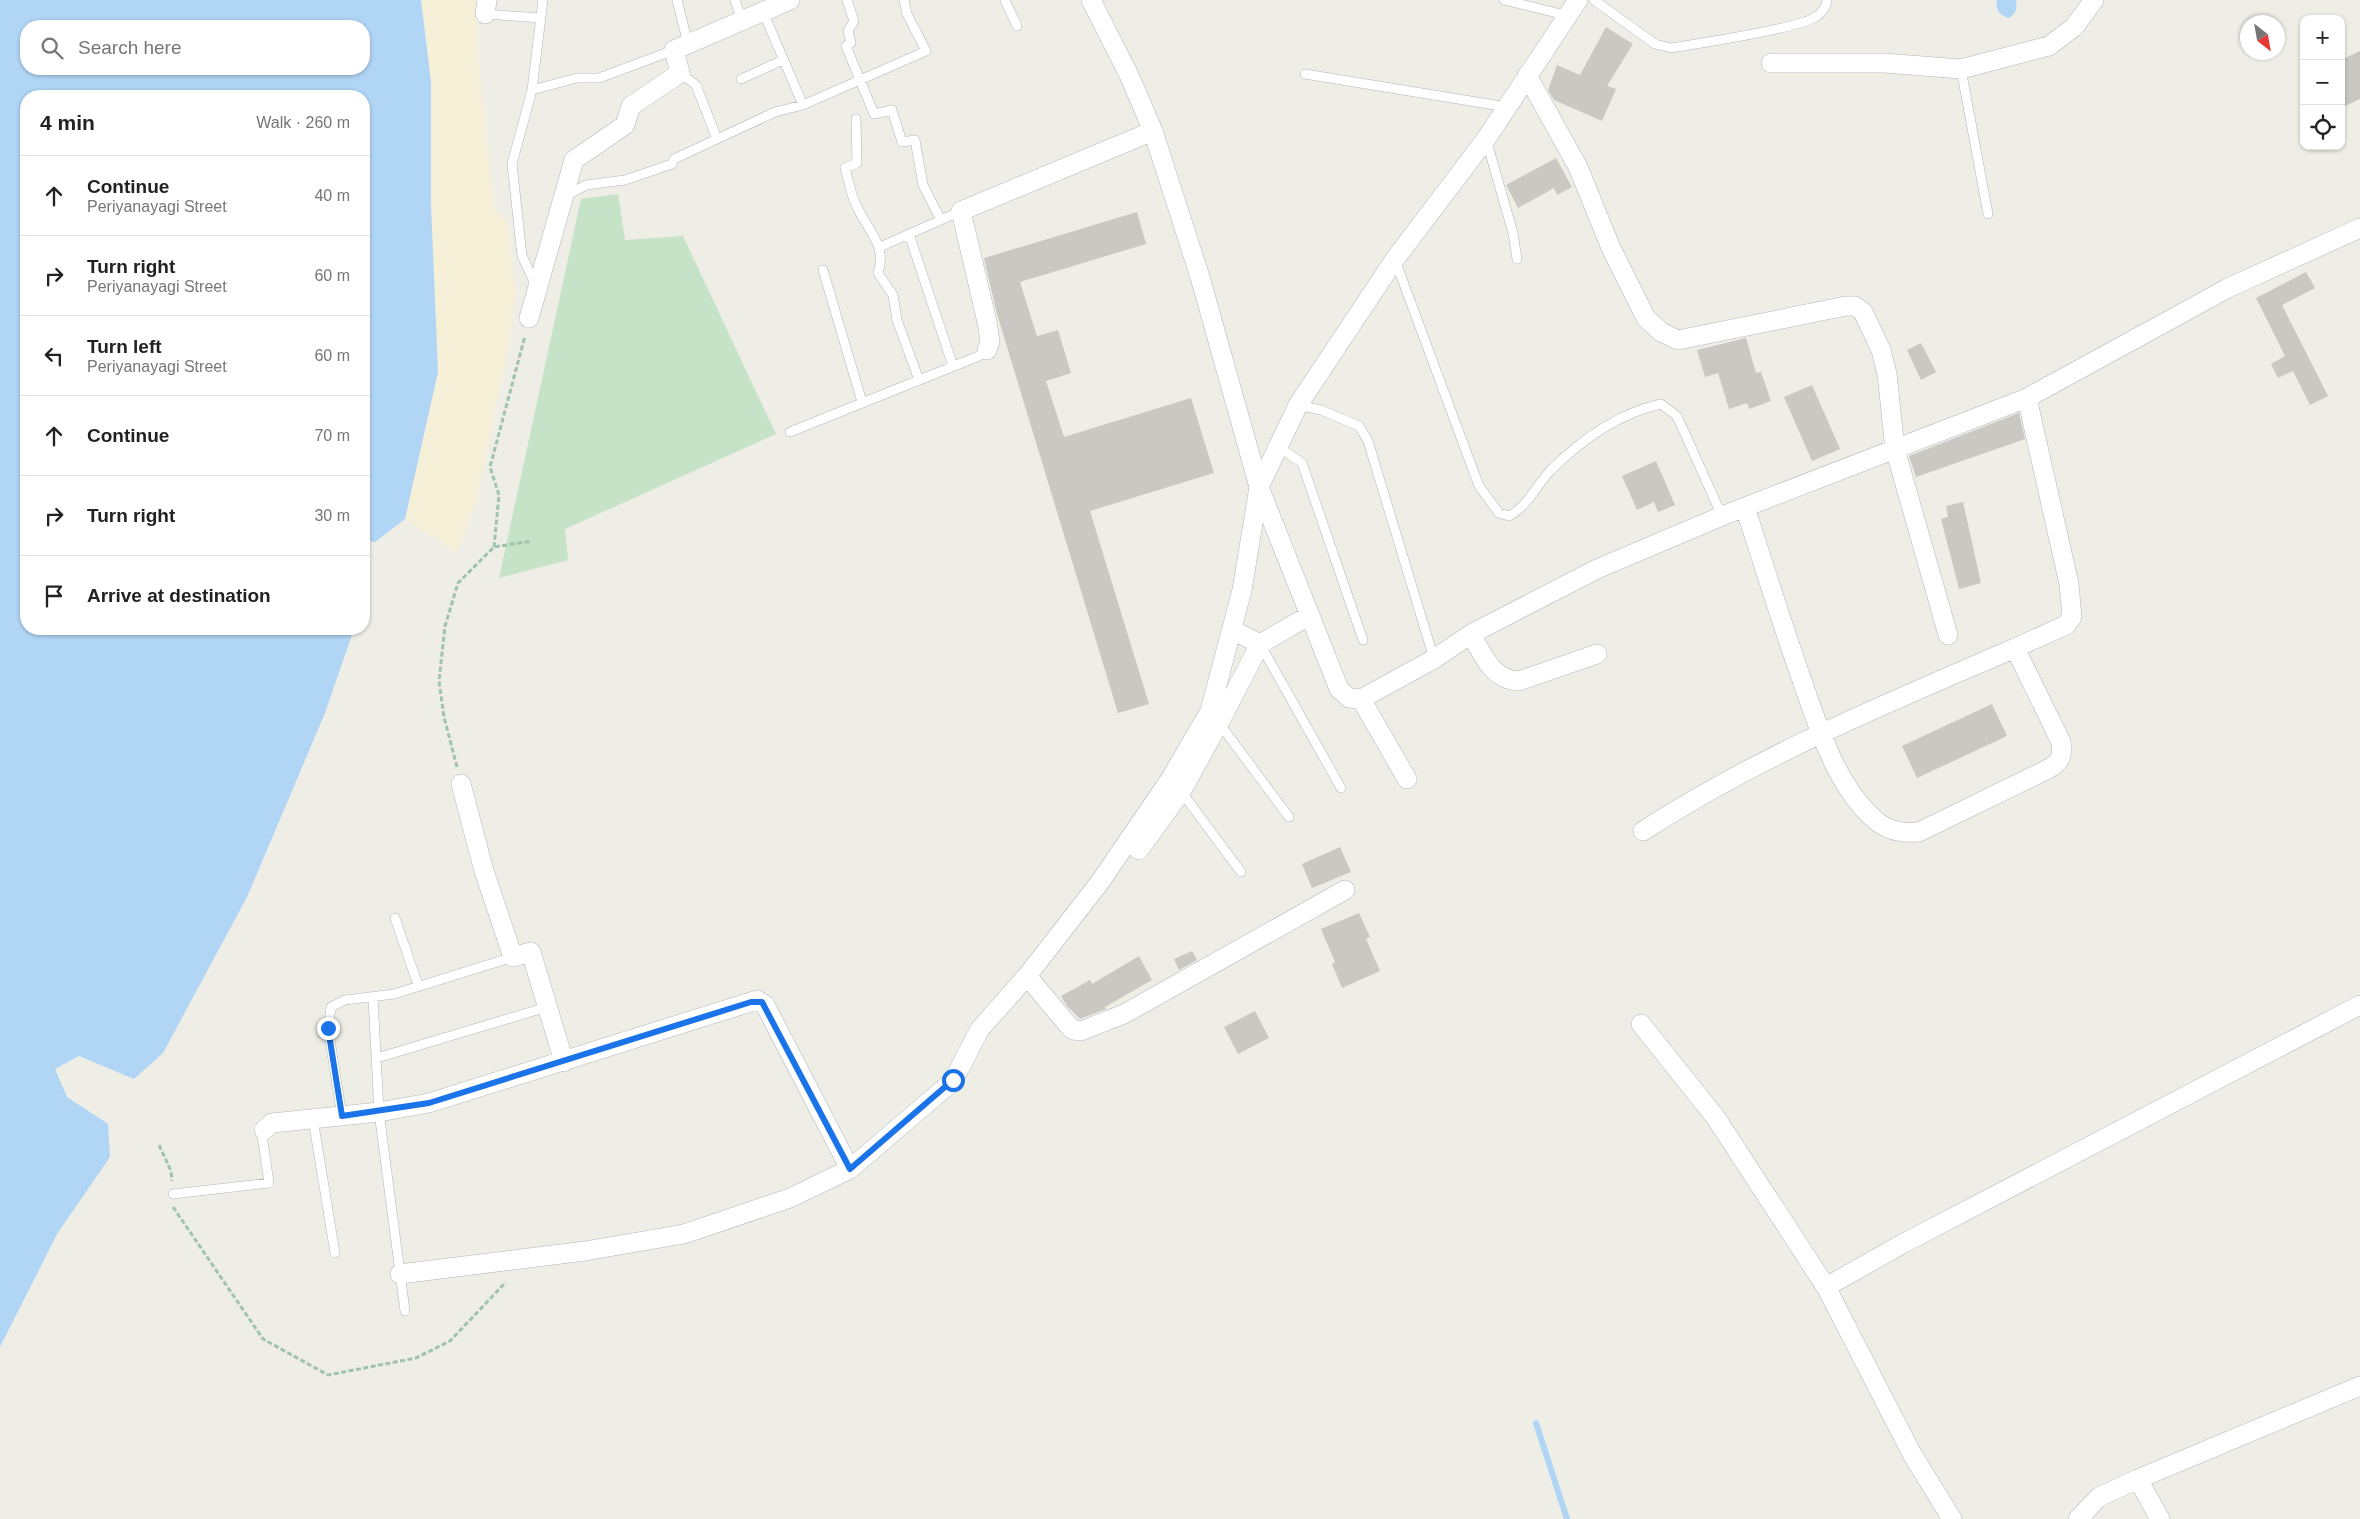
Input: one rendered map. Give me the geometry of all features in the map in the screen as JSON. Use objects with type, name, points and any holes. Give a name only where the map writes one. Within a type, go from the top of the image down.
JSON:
[{"type":"street","points":[[529,318],[574,160],[625,125],[630,106],[680,73],[681,47],[790,0]]},
{"type":"street","points":[[1091,0],[1128,74],[1153,131],[1200,277],[1259,487],[1339,689],[1349,698],[1361,699],[1434,659],[1472,634],[1597,569],[1722,516],[2027,398],[2228,288],[2360,228]]},
{"type":"street","points":[[1771,63],[1884,63],[1961,69],[2049,46],[2074,27],[2094,0]]},
{"type":"street","points":[[1215,717],[1242,590],[1259,487],[1280,447],[1298,405],[1395,259],[1486,139],[1573,8]]},
{"type":"street","points":[[1527,75],[1578,167],[1611,248],[1646,318],[1661,332],[1678,340],[1855,306],[1863,312],[1881,350],[1888,374],[1895,449],[1948,635]]},
{"type":"street","points":[[986,350],[990,341],[987,322],[961,210],[1153,131]]},
{"type":"street","points":[[1643,831],[1729,779],[1820,732],[2066,625],[2072,617],[2069,584],[2027,398]]},
{"type":"street","points":[[1746,507],[1778,610],[1820,732],[1840,774],[1859,802],[1880,824],[1899,833],[1919,832],[1936,826],[2059,763],[2062,754],[2061,742],[2015,648]]},
{"type":"street","points":[[1139,850],[1215,717],[1260,644],[1310,615]]},
{"type":"street","points":[[1232,630],[1260,644]]},
{"type":"street","points":[[1472,634],[1490,667],[1500,676],[1510,681],[1519,681],[1597,654]]},
{"type":"street","points":[[1361,699],[1407,779]]},
{"type":"street","points":[[461,784],[484,871],[513,957],[531,952],[564,1062]]},
{"type":"street","points":[[400,1274],[585,1251],[684,1234],[790,1198],[850,1169],[953,1080],[980,1029],[1027,976],[1176,785]]},
{"type":"street","points":[[1027,976],[1068,1025],[1073,1030],[1080,1031],[1124,1014],[1345,890]]},
{"type":"street","points":[[264,1130],[272,1123],[379,1112],[429,1103],[751,1002],[762,1002],[850,1169]]},
{"type":"street","points":[[1826,1287],[1904,1243],[2360,1005]]},
{"type":"street","points":[[1641,1024],[1716,1118],[1826,1287],[1912,1454],[1952,1519]]},
{"type":"street","points":[[2078,1519],[2099,1497],[2360,1386]]},
{"type":"street","points":[[2138,1479],[2160,1519]]},
{"type":"lane","points":[[537,288],[522,256],[512,164],[532,90],[543,0]]},
{"type":"lane","points":[[532,90],[577,78],[599,78],[681,47],[677,0]]},
{"type":"lane","points":[[735,0],[742,21]]},
{"type":"lane","points":[[847,0],[854,21],[848,31],[850,43],[846,46],[859,81],[874,114],[892,110],[902,142],[915,140],[923,185],[941,220]]},
{"type":"lane","points":[[562,199],[586,186],[625,180],[672,164],[674,159],[775,112],[803,105],[926,51],[907,14],[904,0]]},
{"type":"lane","points":[[1005,0],[1018,26]]},
{"type":"lane","points":[[1504,0],[1573,8]]},
{"type":"lane","points":[[1594,0],[1654,44],[1671,48],[1796,24],[1817,17],[1827,3],[1827,0]]},
{"type":"lane","points":[[486,7],[541,18]]},
{"type":"lane","points":[[763,12],[803,105]]},
{"type":"lane","points":[[741,78],[783,60]]},
{"type":"lane","points":[[1961,69],[1988,214]]},
{"type":"lane","points":[[680,73],[696,85],[717,139]]},
{"type":"lane","points":[[1305,74],[1508,107]]},
{"type":"lane","points":[[856,119],[857,163],[845,168],[857,208],[880,247],[881,265],[878,273],[893,295],[897,320],[919,380]]},
{"type":"lane","points":[[1486,139],[1514,233],[1517,259]]},
{"type":"lane","points":[[880,247],[961,210]]},
{"type":"lane","points":[[909,234],[953,366]]},
{"type":"lane","points":[[1395,259],[1479,486],[1499,513],[1509,516],[1518,511],[1549,472],[1581,443],[1625,417],[1644,408],[1661,404],[1677,416],[1722,516]]},
{"type":"lane","points":[[824,270],[862,402]]},
{"type":"lane","points":[[790,432],[953,366],[986,350]]},
{"type":"lane","points":[[1298,405],[1321,410],[1359,426],[1368,441],[1434,659]]},
{"type":"lane","points":[[1280,447],[1302,463],[1362,640]]},
{"type":"lane","points":[[1260,644],[1341,788]]},
{"type":"lane","points":[[1215,717],[1289,817]]},
{"type":"lane","points":[[1176,785],[1241,872]]},
{"type":"lane","points":[[395,918],[418,985]]},
{"type":"lane","points":[[342,1116],[328,1028],[331,1007],[345,1000],[394,994],[513,957]]},
{"type":"lane","points":[[374,997],[379,1112],[405,1311]]},
{"type":"lane","points":[[377,1058],[547,1008]]},
{"type":"lane","points":[[313,1119],[335,1253]]},
{"type":"lane","points":[[172,1194],[269,1183],[262,1135],[264,1130]]},
{"type":"path","points":[[494,547],[499,495],[490,467],[529,318]]},
{"type":"path","points":[[461,784],[444,717],[439,681],[445,626],[458,583],[494,547],[532,542]]},
{"type":"path","points":[[159,1145],[172,1171],[173,1211],[263,1339],[328,1375],[416,1358],[450,1341],[482,1310],[512,1275]]},
{"type":"green space","points":[[618,194],[625,240],[683,236],[776,434],[565,529],[568,560],[499,578],[581,199]]},
{"type":"sand","points":[[421,0],[476,0],[478,53],[494,207],[507,220],[516,295],[506,360],[476,503],[457,553],[405,519],[438,372],[431,205],[431,82]]},
{"type":"water","points":[[0,0],[421,0],[431,82],[431,205],[438,372],[405,519],[375,542],[370,541],[370,90],[20,90],[20,635],[352,635],[325,713],[247,897],[163,1053],[134,1079],[79,1056],[55,1069],[67,1097],[108,1124],[110,1157],[57,1234],[0,1347]]},
{"type":"water","points":[[1997,0],[2016,0],[2014,14],[2009,18],[2000,13]]},
{"type":"building","points":[[1606,27],[1633,44],[1607,86],[1616,89],[1602,121],[1554,100],[1548,90],[1557,65],[1580,75]]},
{"type":"building","points":[[2360,51],[2360,99],[2345,106],[2345,60],[2345,58]]},
{"type":"building","points":[[1556,158],[1572,187],[1557,195],[1554,188],[1518,208],[1506,185]]},
{"type":"building","points":[[1137,212],[1146,244],[1020,282],[1037,336],[1058,330],[1071,373],[1046,381],[1064,437],[1191,398],[1214,473],[1090,511],[1149,704],[1118,713],[997,314],[984,258]]},
{"type":"building","points":[[2306,272],[2315,288],[2282,305],[2328,396],[2310,405],[2293,371],[2278,378],[2271,364],[2285,356],[2256,298]]},
{"type":"building","points":[[1746,338],[1756,373],[1761,372],[1771,401],[1749,409],[1747,403],[1729,409],[1718,373],[1705,377],[1697,350]]},
{"type":"building","points":[[1921,343],[1936,372],[1921,380],[1907,350]]},
{"type":"building","points":[[1812,385],[1840,449],[1812,461],[1784,397]]},
{"type":"building","points":[[2019,413],[2025,439],[1916,477],[1909,456]]},
{"type":"building","points":[[1656,461],[1675,505],[1658,512],[1654,502],[1637,510],[1622,476]]},
{"type":"building","points":[[1963,502],[1981,583],[1959,589],[1941,519],[1948,517],[1946,506]]},
{"type":"building","points":[[1992,704],[2007,736],[1917,778],[1902,746]]},
{"type":"building","points":[[1340,847],[1351,872],[1312,888],[1302,864]]},
{"type":"building","points":[[1359,913],[1370,937],[1366,939],[1380,971],[1342,988],[1332,964],[1335,962],[1321,929]]},
{"type":"building","points":[[1192,951],[1197,960],[1179,970],[1174,959]]},
{"type":"building","points":[[1139,956],[1152,980],[1105,1007],[1106,1009],[1080,1019],[1067,1006],[1061,996],[1090,980],[1092,984]]},
{"type":"building","points":[[1255,1011],[1269,1038],[1238,1054],[1224,1027]]},
{"type":"waterway","points":[[1536,1423],[1567,1519]]},
{"type":"route","points":[[328,1028],[342,1116],[379,1112],[429,1103],[757,1000],[765,1005],[850,1169],[953,1080]]}]
